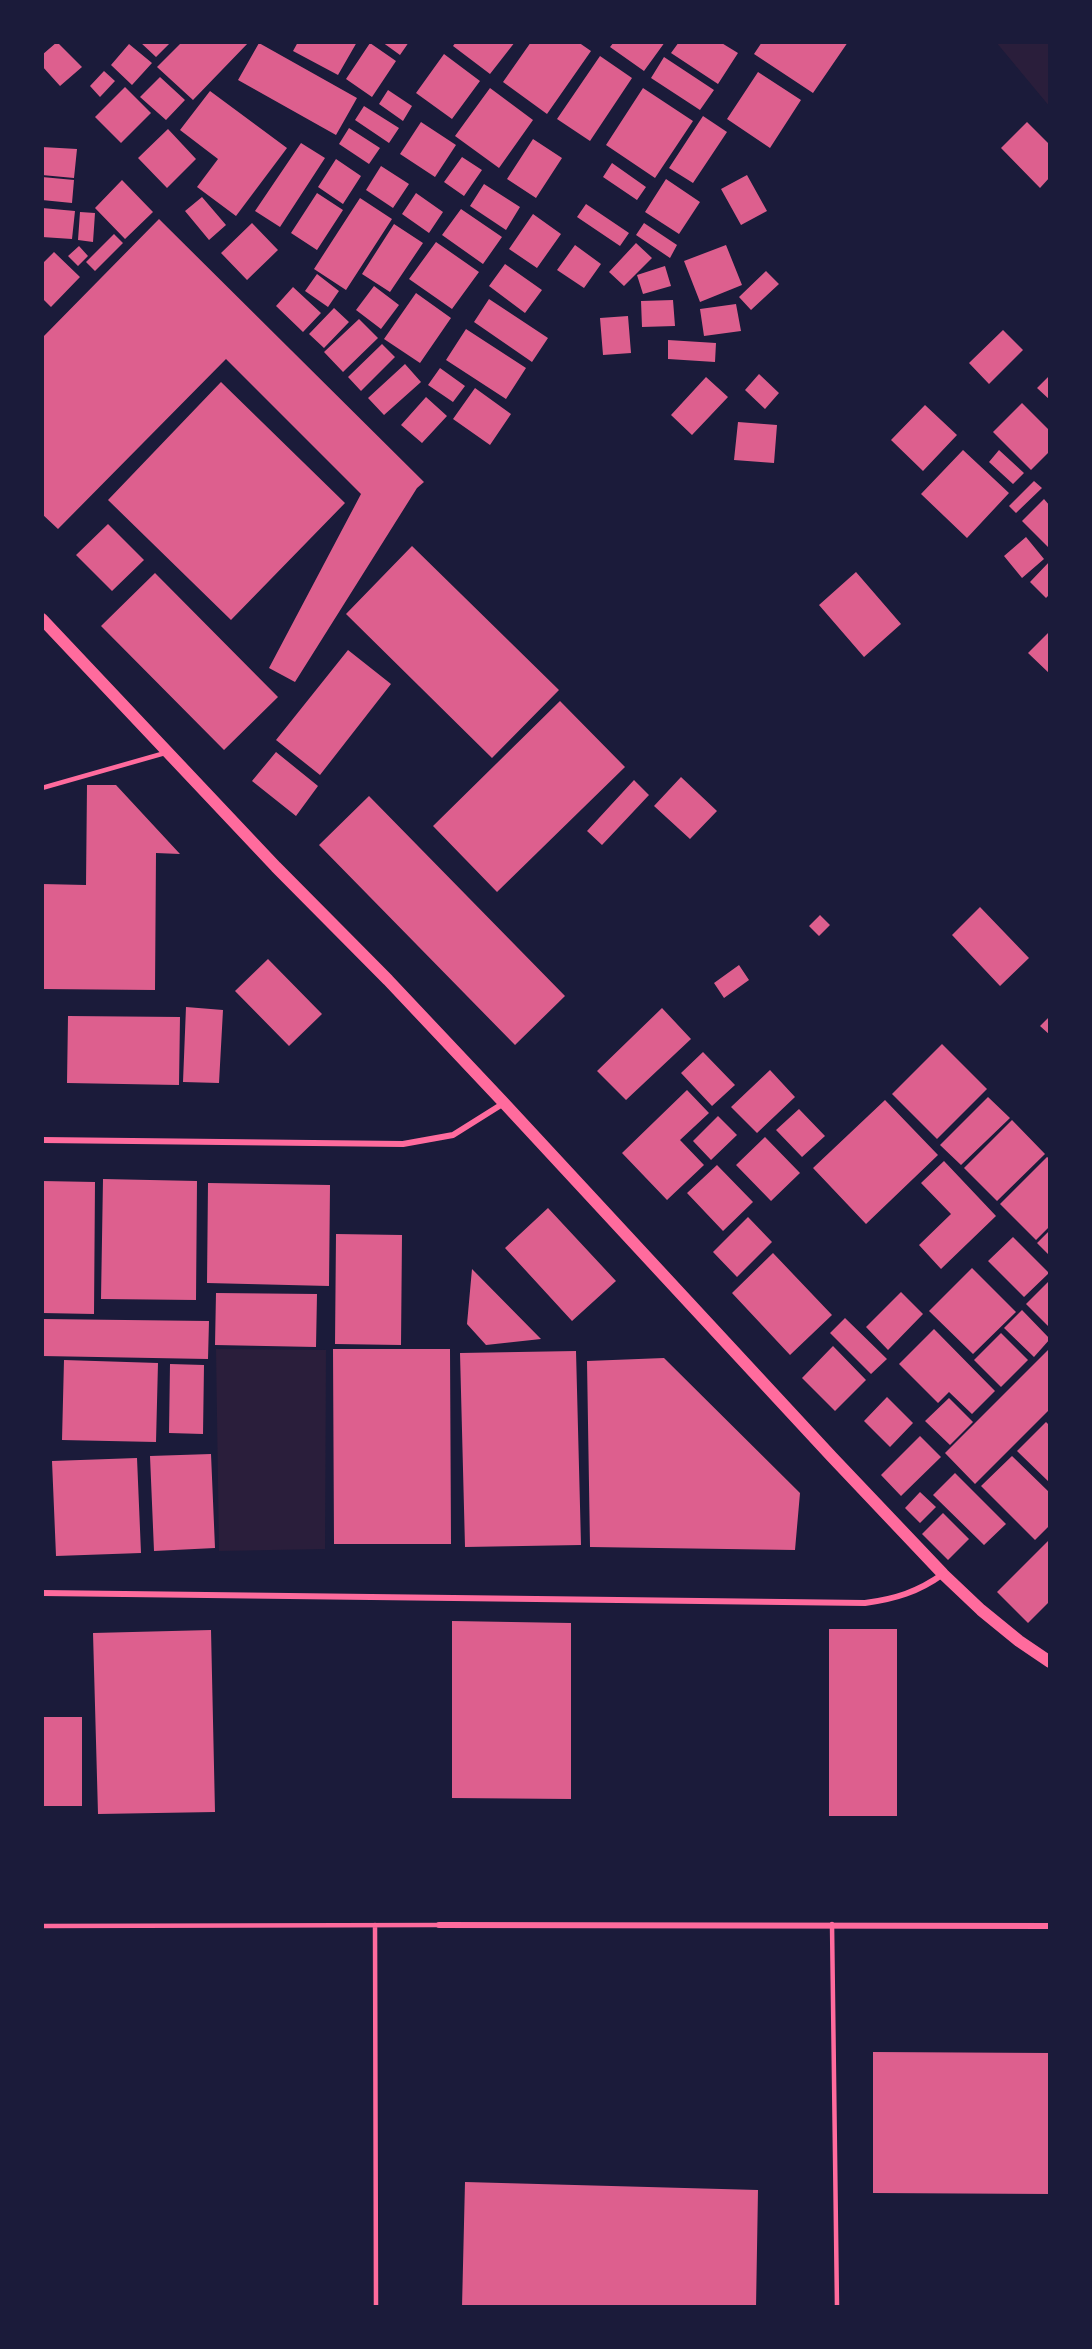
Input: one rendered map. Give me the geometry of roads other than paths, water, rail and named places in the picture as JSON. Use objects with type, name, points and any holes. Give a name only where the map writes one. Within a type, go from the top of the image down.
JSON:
[{"type":"main road","points":[[42,619],[276,867],[388,980],[832,1457],[944,1574],[981,1610],[1019,1641],[1050,1662]]},
{"type":"street","points":[[42,1140],[403,1144],[453,1135],[504,1103]]},
{"type":"street","points":[[42,1593],[865,1603],[912,1593],[944,1574]]},
{"type":"street","points":[[439,1925],[1050,1926]]},
{"type":"lane","points":[[42,788],[167,752]]},
{"type":"lane","points":[[375,1924],[376,2307]]},
{"type":"lane","points":[[832,1924],[837,2307]]},
{"type":"lane","points":[[42,1926],[439,1925]]}]
